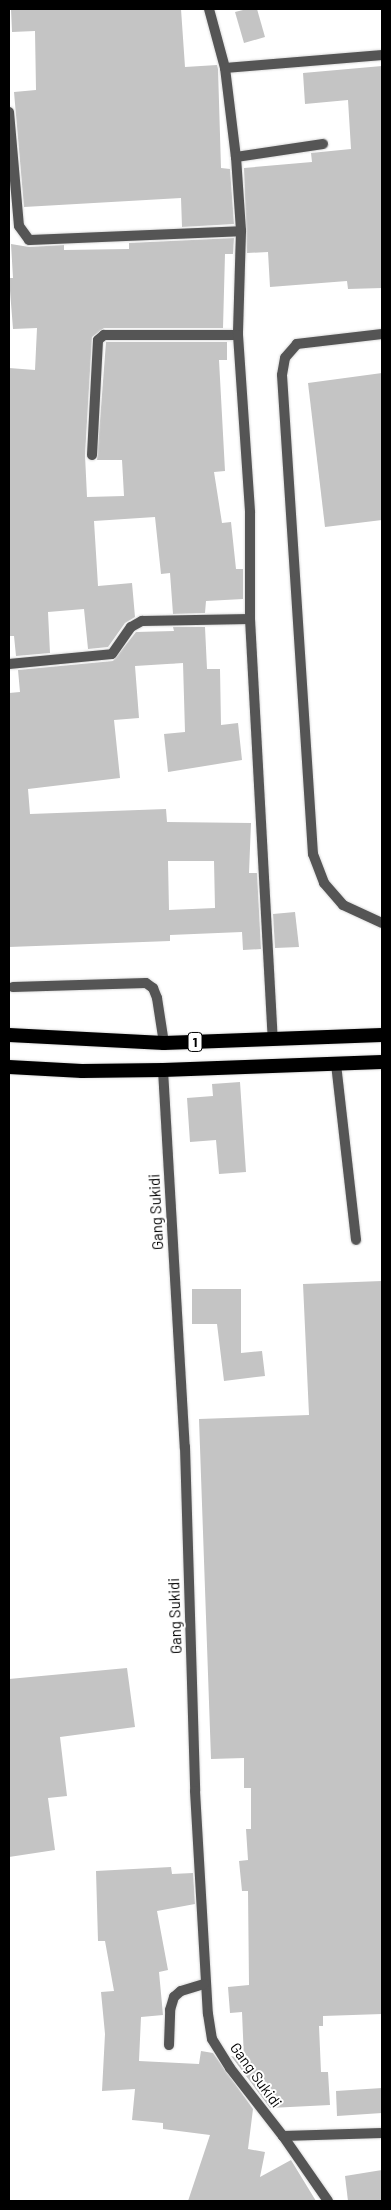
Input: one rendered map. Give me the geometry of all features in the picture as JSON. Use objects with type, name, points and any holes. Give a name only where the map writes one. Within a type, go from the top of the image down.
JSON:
[{"type":"highway","name":"1","points":[[9,1035],[164,1043],[382,1035]]},
{"type":"highway","name":"1","points":[[9,1067],[82,1071],[162,1070],[382,1062]]},
{"type":"street","points":[[209,9],[225,68],[236,157],[241,231],[238,334],[250,513],[250,619],[273,1038]]},
{"type":"street","points":[[225,68],[382,55]]},
{"type":"street","points":[[9,112],[19,226],[30,240],[241,231]]},
{"type":"street","points":[[236,157],[323,144]]},
{"type":"street","points":[[92,455],[98,340],[104,335],[238,334]]},
{"type":"street","points":[[382,334],[298,344],[285,358],[282,375],[313,854],[324,883],[343,905],[382,923]]},
{"type":"street","points":[[9,664],[112,654],[131,627],[142,621],[250,619]]},
{"type":"street","points":[[13,987],[146,983],[153,988],[157,998],[164,1043]]},
{"type":"street","points":[[336,1064],[356,1240]]},
{"type":"street","name":"Gang Sukidi","points":[[162,1070],[184,1447],[204,1984],[212,2039],[230,2068],[284,2136],[328,2201]]},
{"type":"street","points":[[169,2045],[170,2010],[174,1997],[181,1991],[204,1984]]},
{"type":"street","points":[[284,2136],[382,2133]]},
{"type":"building","points":[[11,9],[181,9],[185,67],[217,65],[218,69],[221,168],[230,169],[234,224],[182,227],[181,198],[24,207],[14,92],[36,90],[35,31],[12,32]]},
{"type":"building","points":[[257,9],[265,37],[244,43],[235,12]]},
{"type":"building","points":[[382,66],[382,288],[348,289],[347,281],[270,287],[268,252],[247,253],[244,168],[312,162],[311,153],[351,149],[348,100],[305,104],[303,73]]},
{"type":"building","points":[[234,238],[233,254],[225,254],[223,328],[104,328],[92,337],[85,455],[87,497],[124,496],[122,460],[97,460],[106,342],[227,342],[227,360],[219,360],[225,471],[214,472],[222,523],[231,522],[236,569],[243,569],[243,599],[206,601],[205,613],[173,614],[170,573],[161,574],[155,517],[94,521],[98,586],[132,583],[135,617],[125,623],[108,647],[88,649],[84,609],[48,612],[50,653],[16,656],[14,636],[9,636],[9,368],[35,370],[37,328],[13,329],[9,278],[13,278],[11,244],[29,247],[64,245],[64,250],[129,249],[129,243]]},
{"type":"building","points":[[382,373],[382,520],[325,527],[308,383]]},
{"type":"building","points":[[173,627],[205,627],[207,669],[220,669],[221,725],[238,723],[242,760],[168,772],[164,734],[185,732],[183,663],[135,666],[139,718],[114,720],[120,778],[28,789],[30,814],[166,809],[167,822],[251,823],[249,873],[257,873],[261,949],[243,950],[242,932],[170,935],[170,941],[9,947],[9,693],[20,692],[18,670],[113,661],[136,632],[174,631]],"holes":[[[168,861],[214,861],[215,908],[169,910]]]},
{"type":"building","points":[[295,912],[299,947],[275,948],[273,914]]},
{"type":"building","points":[[240,1082],[246,1172],[219,1174],[216,1140],[190,1142],[187,1098],[213,1096],[212,1084]]},
{"type":"building","points":[[382,1281],[382,2014],[323,2016],[323,2026],[319,2026],[321,2072],[328,2072],[330,2105],[270,2108],[231,2056],[244,2059],[242,2012],[230,2013],[228,1987],[249,1985],[248,1891],[242,1891],[239,1861],[248,1860],[246,1829],[251,1829],[251,1788],[244,1788],[244,1758],[211,1759],[199,1419],[309,1415],[303,1284]]},
{"type":"building","points":[[192,1289],[241,1289],[241,1353],[262,1351],[265,1376],[224,1381],[217,1324],[192,1324]]},
{"type":"building","points":[[127,1668],[135,1727],[60,1737],[67,1796],[48,1798],[55,1850],[9,1857],[9,1679]]},
{"type":"building","points":[[171,1867],[172,1874],[193,1873],[195,1904],[157,1911],[168,1970],[159,1972],[163,2015],[141,2017],[139,2061],[199,2064],[201,2051],[213,2053],[253,2109],[248,2149],[265,2152],[260,2177],[291,2160],[316,2201],[188,2201],[210,2135],[163,2129],[163,2123],[132,2120],[135,2089],[102,2091],[105,2034],[101,1992],[114,1991],[105,1941],[98,1941],[96,1871]]},
{"type":"building","points":[[382,2088],[382,2113],[337,2116],[336,2091]]},
{"type":"building","points":[[382,2170],[382,2201],[348,2201],[345,2176]]}]
